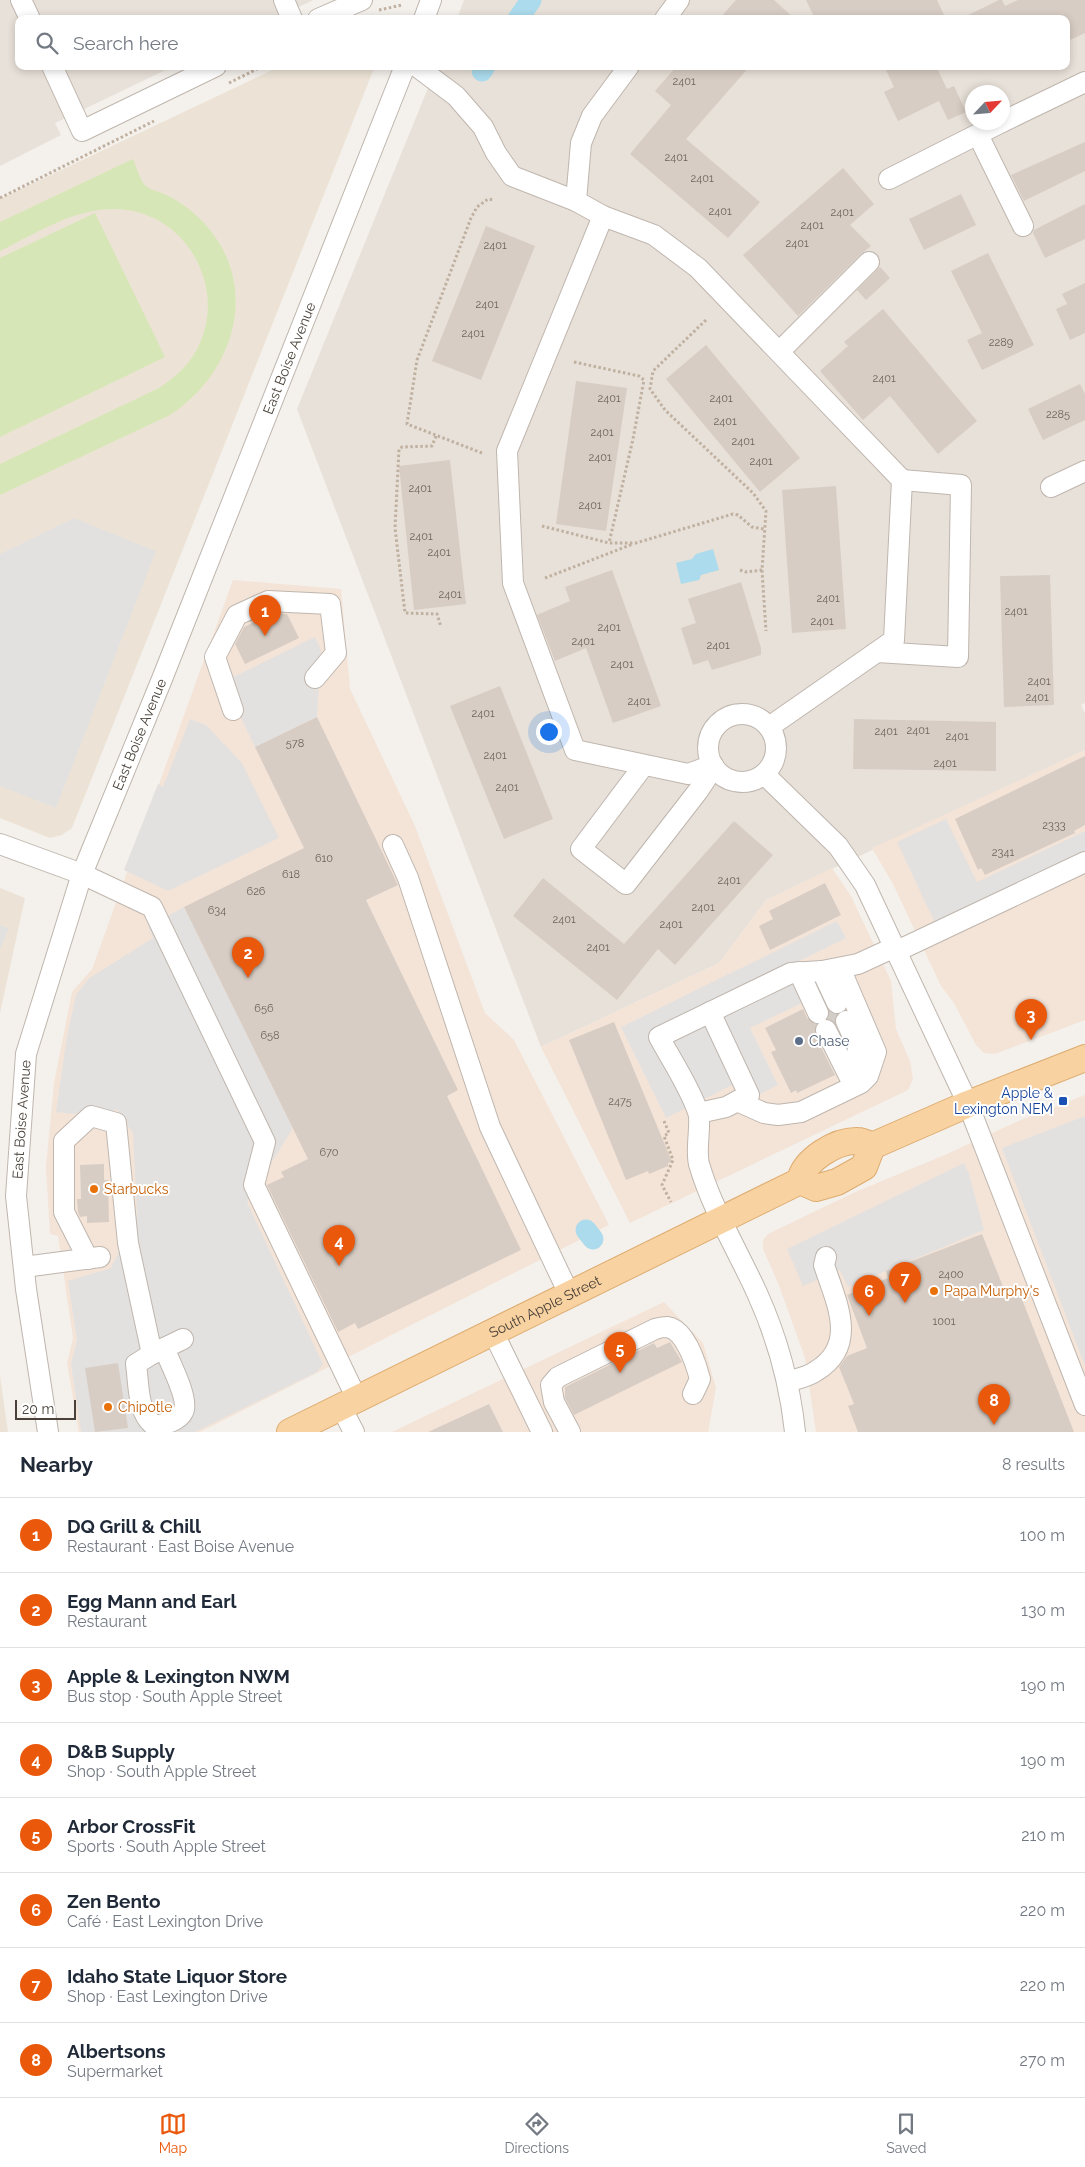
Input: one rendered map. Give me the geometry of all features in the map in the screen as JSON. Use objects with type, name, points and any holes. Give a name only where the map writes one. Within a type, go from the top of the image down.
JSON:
[{"type":"main road","name":"South Apple Street","points":[[290,1432],[800,1181],[808,1163],[837,1146],[858,1140],[872,1146],[968,1104],[1085,1058]]},
{"type":"street","points":[[21,0],[28,15]]},
{"type":"street","points":[[284,0],[290,15]]},
{"type":"street","points":[[327,15],[362,0]]},
{"type":"street","points":[[425,15],[431,0]]},
{"type":"street","points":[[667,15],[679,0]]},
{"type":"street","points":[[54,70],[82,131],[208,70]]},
{"type":"street","name":"East Boise Avenue","points":[[48,1432],[24,1267],[16,1196],[26,1054],[82,874],[166,670],[403,70]]},
{"type":"street","points":[[421,70],[456,96],[482,127],[496,153],[512,176],[576,201],[603,216],[654,235],[698,268],[780,350],[902,480],[962,485],[958,658],[877,652]]},
{"type":"street","points":[[576,201],[580,143],[592,116],[626,70]]},
{"type":"street","points":[[1010,118],[1085,82]]},
{"type":"street","points":[[889,179],[987,130]]},
{"type":"street","points":[[978,135],[1023,226]]},
{"type":"street","points":[[603,216],[507,451],[513,583],[574,750],[688,774],[714,766]]},
{"type":"street","points":[[780,350],[869,262]]},
{"type":"street","points":[[1051,487],[1085,471]]},
{"type":"street","points":[[769,727],[894,640],[902,480]]},
{"type":"street","points":[[232,710],[215,657],[236,615],[268,601],[330,604],[336,653],[315,678]]},
{"type":"street","points":[[750,714],[761,719],[769,727],[776,746],[773,761],[764,774],[754,780],[742,782],[731,780],[720,774],[709,754],[708,743],[712,732],[719,723],[734,715],[750,714]]},
{"type":"street","points":[[644,765],[581,848],[626,884],[698,791],[714,766]]},
{"type":"street","points":[[764,774],[838,846],[865,885],[968,1104],[1085,1405]]},
{"type":"street","points":[[0,844],[82,874],[152,907],[265,1142],[254,1185],[349,1403],[354,1432]]},
{"type":"street","points":[[393,845],[408,878],[490,1126],[569,1294]]},
{"type":"street","points":[[795,1432],[781,1358],[758,1295],[721,1219],[699,1164],[696,1144],[699,1113],[659,1037],[791,973],[818,971],[858,964],[896,949],[1085,862]]},
{"type":"street","points":[[818,971],[832,1017],[853,1073]]},
{"type":"street","points":[[710,1012],[743,1098],[771,1114],[791,1115],[801,1112],[851,1088],[868,1076],[876,1052],[871,1038],[818,971]]},
{"type":"street","points":[[699,1113],[726,1107],[743,1098],[789,1105],[853,1073],[871,1038]]},
{"type":"street","points":[[24,1267],[94,1258],[64,1212],[64,1141],[91,1116],[116,1123],[128,1243],[158,1351],[183,1339]]},
{"type":"street","points":[[786,1382],[816,1372],[829,1360],[843,1335],[842,1323],[824,1265],[826,1257]]},
{"type":"street","points":[[570,1432],[554,1402],[552,1385],[558,1377],[655,1329],[668,1327],[678,1332],[694,1356],[700,1379],[694,1394]]},
{"type":"street","points":[[493,1332],[542,1432]]},
{"type":"path","points":[[227,84],[255,70]]},
{"type":"path","points":[[0,198],[156,120]]},
{"type":"path","points":[[482,453],[407,424],[417,360],[471,218],[482,202],[488,199],[494,200]]},
{"type":"path","points":[[706,320],[653,371],[649,382],[650,389],[665,410],[753,493],[766,511],[762,570],[766,631]]},
{"type":"path","points":[[574,362],[639,376],[649,382]]},
{"type":"path","points":[[609,542],[633,439],[644,380]]},
{"type":"path","points":[[436,436],[432,446],[402,447],[400,449],[395,528],[405,613],[437,614],[441,627]]},
{"type":"path","points":[[545,578],[636,543],[733,514],[738,515],[752,528],[764,529]]},
{"type":"path","points":[[542,526],[609,542],[636,543]]},
{"type":"path","points":[[740,570],[746,572],[762,570]]},
{"type":"path","points":[[664,1121],[669,1133],[664,1136],[673,1160],[662,1186],[670,1202]]},
{"type":"shaded area","points":[[0,0],[313,0],[282,15],[15,15],[15,70],[166,70],[55,123],[61,135],[0,166]]},
{"type":"shaded area","points":[[464,0],[1085,0],[1085,703],[1081,705],[1085,713],[1085,750],[766,900],[719,963],[541,1047],[297,409],[435,70],[1070,70],[1070,15],[458,15]]},
{"type":"shaded area","points":[[273,70],[373,70],[72,828],[62,835],[50,838],[0,818],[0,199]]},
{"type":"shaded area","points":[[74,518],[156,551],[56,808],[0,786],[0,554]]},
{"type":"shaded area","points":[[233,580],[341,589],[350,689],[415,826],[485,1013],[514,1040],[609,1225],[200,1432],[79,1432],[67,1363],[73,1338],[58,1236],[50,1234],[46,1167],[54,1083],[72,992],[92,969]]},
{"type":"shaded area","points":[[315,637],[321,650],[317,717],[255,747],[223,682]]},
{"type":"shaded area","points":[[190,719],[206,725],[242,763],[279,838],[168,891],[124,870],[158,784],[163,787]]},
{"type":"shaded area","points":[[1085,750],[1085,1020],[995,1054],[984,1053],[976,1045],[954,1003],[941,986],[893,884],[872,848]]},
{"type":"shaded area","points":[[946,819],[977,882],[1085,831],[1085,851],[935,923],[897,842]]},
{"type":"shaded area","points":[[832,868],[851,896],[891,981],[896,1029],[910,1061],[913,1079],[908,1090],[630,1223],[541,1047],[719,963],[766,900]]},
{"type":"shaded area","points":[[0,888],[25,898],[0,1013]]},
{"type":"shaded area","points":[[184,907],[293,1128],[247,1202],[323,1364],[317,1372],[195,1432],[81,1432],[71,1364],[77,1340],[68,1281],[111,1268],[137,1215],[133,1133],[117,1110],[75,1114],[56,1112],[67,1036],[76,995],[88,979],[153,938],[148,926]]},
{"type":"shaded area","points":[[837,921],[846,938],[785,968],[802,1003],[750,1028],[778,1085],[760,1094],[734,1084],[666,1118],[621,1027]]},
{"type":"shaded area","points":[[0,925],[9,928],[0,950]]},
{"type":"shaded area","points":[[1085,1095],[1085,1432],[816,1432],[805,1358],[778,1283],[763,1249],[763,1240],[768,1234],[853,1193],[947,1154],[1016,1122]]},
{"type":"shaded area","points":[[1085,1116],[1085,1366],[1002,1148]]},
{"type":"shaded area","points":[[964,1163],[969,1174],[984,1230],[848,1287],[840,1270],[803,1286],[787,1249]]},
{"type":"shaded area","points":[[664,1302],[703,1343],[716,1388],[708,1432],[392,1432]]},
{"type":"shaded area","points":[[0,1376],[8,1432],[0,1432]]},
{"type":"green space","points":[[133,159],[144,184],[150,189],[176,200],[192,211],[206,225],[223,250],[233,275],[236,302],[233,328],[224,353],[210,376],[192,397],[170,415],[0,495],[0,464],[159,388],[189,362],[196,351],[205,327],[208,302],[204,278],[194,256],[180,237],[161,222],[138,212],[113,209],[98,210],[69,218],[0,251],[0,222]]},
{"type":"green space","points":[[95,213],[165,357],[0,437],[0,258]]},
{"type":"water","points":[[713,549],[719,570],[701,575],[699,580],[681,584],[676,563],[692,559],[696,554]]},
{"type":"building","points":[[736,0],[774,0],[791,15],[723,15]]},
{"type":"building","points":[[806,0],[937,0],[944,15],[813,15]]},
{"type":"building","points":[[999,0],[1002,0],[1005,6],[1018,0],[1085,0],[1085,33],[1070,40],[1070,15],[968,15]]},
{"type":"building","points":[[673,70],[746,70],[686,139],[760,202],[728,238],[630,154],[671,105],[655,91]]},
{"type":"building","points":[[886,70],[938,70],[947,89],[954,86],[965,112],[948,120],[939,101],[898,121],[884,92],[894,87]]},
{"type":"building","points":[[1085,142],[1085,171],[1024,201],[1011,175]]},
{"type":"building","points":[[843,168],[874,204],[850,225],[871,246],[798,316],[743,255]]},
{"type":"building","points":[[961,194],[976,225],[924,250],[909,219]]},
{"type":"building","points":[[1085,204],[1085,239],[1045,258],[1033,233],[1034,230]]},
{"type":"building","points":[[486,226],[535,246],[481,380],[432,361]]},
{"type":"building","points":[[988,253],[1034,345],[982,370],[967,340],[982,333],[951,271]]},
{"type":"building","points":[[880,267],[890,278],[866,300],[857,290]]},
{"type":"building","points":[[1085,283],[1085,333],[1070,340],[1056,309],[1067,304],[1062,294]]},
{"type":"building","points":[[883,309],[977,421],[938,454],[890,396],[863,420],[820,371],[848,346],[844,342]]},
{"type":"building","points":[[706,345],[800,458],[760,492],[666,379]]},
{"type":"building","points":[[576,381],[627,388],[606,531],[556,524]]},
{"type":"building","points":[[1080,384],[1085,394],[1085,420],[1043,440],[1028,409]]},
{"type":"building","points":[[450,460],[466,604],[414,610],[399,466]]},
{"type":"building","points":[[836,486],[846,629],[792,633],[782,490]]},
{"type":"building","points":[[612,570],[661,706],[613,723],[586,648],[555,661],[537,615],[570,601],[565,587]]},
{"type":"building","points":[[1050,575],[1054,705],[1004,707],[1000,576]]},
{"type":"building","points":[[741,582],[761,648],[761,655],[712,670],[708,660],[693,665],[681,628],[696,623],[688,599]]},
{"type":"building","points":[[273,613],[287,614],[299,638],[245,664],[235,644],[244,627]]},
{"type":"building","points":[[500,686],[553,819],[504,839],[450,706]]},
{"type":"building","points":[[317,717],[398,885],[366,900],[458,1090],[447,1096],[521,1250],[358,1329],[355,1323],[338,1332],[267,1185],[284,1177],[281,1172],[308,1159],[184,907],[304,848],[255,747]]},
{"type":"building","points":[[854,719],[996,722],[996,771],[853,769]]},
{"type":"building","points":[[1085,756],[1085,825],[1074,831],[1075,833],[985,875],[981,868],[978,870],[955,819]]},
{"type":"building","points":[[734,821],[773,855],[675,965],[658,949],[617,1000],[513,916],[543,878],[624,944]]},
{"type":"building","points":[[825,883],[841,915],[770,950],[759,926],[773,919],[769,911]]},
{"type":"building","name":"Chase","points":[[803,1009],[807,1018],[816,1024],[815,1035],[835,1075],[797,1093],[796,1090],[791,1093],[771,1052],[776,1050],[765,1028]]},
{"type":"building","points":[[614,1022],[672,1162],[668,1163],[668,1166],[649,1174],[648,1171],[626,1180],[569,1040]]},
{"type":"building","name":"Starbucks","points":[[104,1164],[104,1180],[108,1180],[109,1222],[87,1223],[87,1216],[80,1217],[78,1212],[77,1199],[81,1199],[80,1165]]},
{"type":"building","points":[[982,1234],[1006,1294],[1018,1289],[1074,1432],[858,1432],[848,1406],[854,1404],[839,1367],[847,1356],[867,1348],[847,1295],[888,1278],[886,1271]]},
{"type":"building","points":[[670,1342],[682,1362],[574,1415],[565,1398],[565,1387],[654,1343],[657,1348]]},
{"type":"building","name":"Chipotle","points":[[118,1363],[128,1428],[95,1432],[85,1368]]},
{"type":"building","points":[[489,1404],[503,1432],[428,1432]]},
{"type":"waterway","points":[[521,15],[531,0]]},
{"type":"waterway","points":[[586,1230],[593,1239]]},
{"type":"tunnel","points":[[828,1008],[836,1025]]},
{"type":"place","name":"DQ Grill & Chill","points":[[265,636]]},
{"type":"place","name":"Egg Mann and Earl","points":[[248,978]]},
{"type":"place","name":"Apple & Lexington NWM","points":[[1031,1040]]},
{"type":"place","name":"Chase","points":[[799,1041]]},
{"type":"place","name":"Apple & Lexington NEM","points":[[1063,1101]]},
{"type":"place","name":"Starbucks","points":[[94,1189]]},
{"type":"place","name":"D&B Supply","points":[[339,1266]]},
{"type":"place","name":"Papa Murphy's","points":[[934,1291]]},
{"type":"place","name":"Idaho State Liquor Store","points":[[905,1303]]},
{"type":"place","name":"Zen Bento","points":[[869,1316]]},
{"type":"place","name":"Arbor CrossFit","points":[[620,1373]]},
{"type":"place","name":"Chipotle","points":[[108,1407]]},
{"type":"place","name":"Albertsons","points":[[994,1425]]}]
